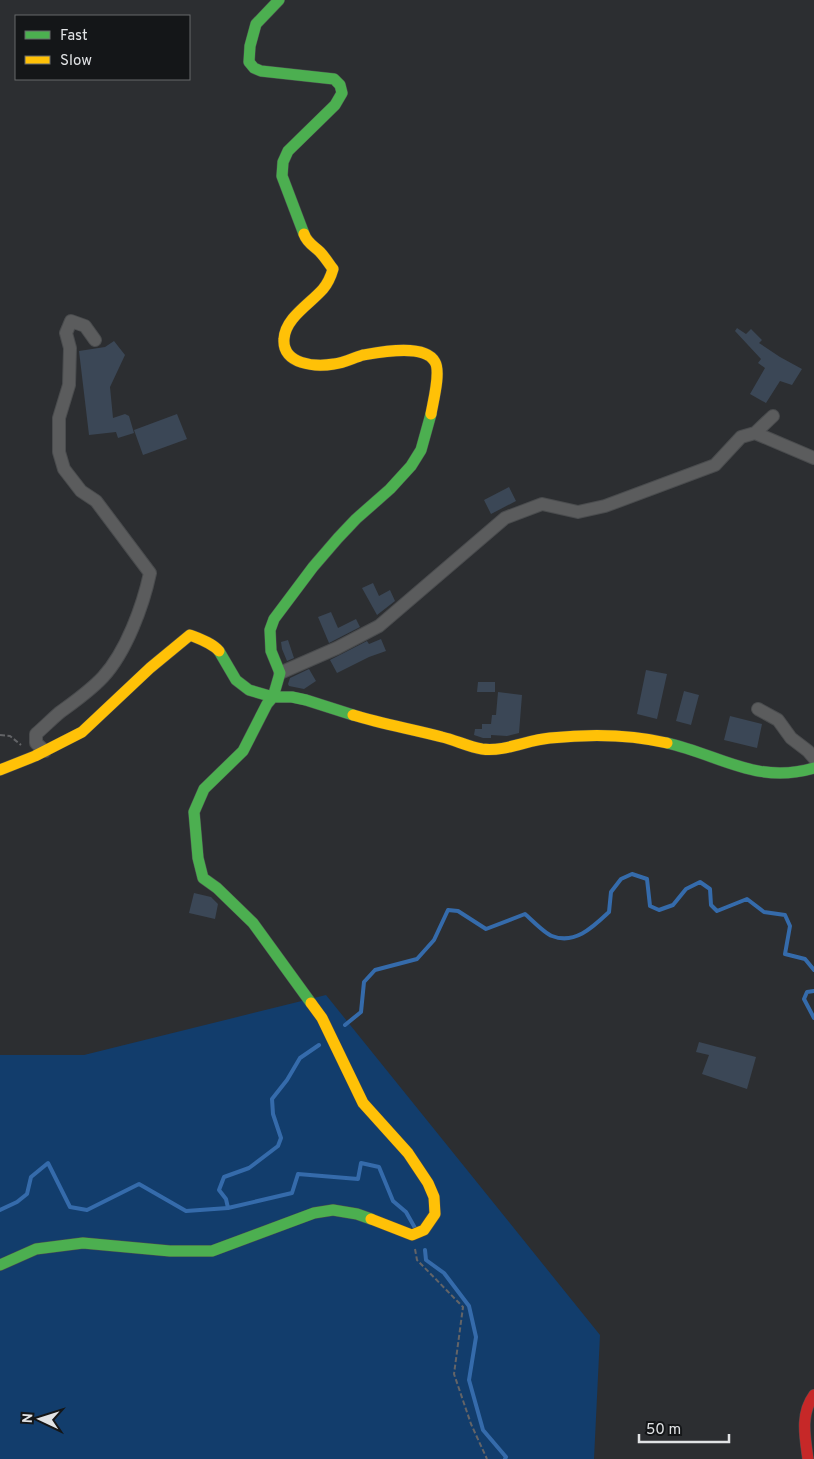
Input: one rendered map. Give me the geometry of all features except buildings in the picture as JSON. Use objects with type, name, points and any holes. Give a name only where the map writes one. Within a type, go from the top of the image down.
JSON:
[{"type":"street","points":[[0,1265],[36,1250],[83,1243],[170,1251],[212,1251],[314,1213],[333,1210],[357,1214],[412,1235],[424,1230],[435,1214],[434,1197],[428,1183],[408,1153],[363,1102],[322,1018],[253,923],[203,878],[198,858],[194,812],[204,789],[243,751],[267,704],[273,697],[280,673],[271,651],[270,630],[274,619],[338,538],[406,472],[418,456],[433,407],[438,367],[436,360],[430,355],[412,350],[363,355],[337,364],[316,366],[301,363],[288,356],[284,346],[284,336],[295,316],[323,288],[330,278],[333,269],[321,253],[306,239],[282,176],[283,162],[288,151],[335,105],[342,93],[340,85],[334,79],[262,71],[254,68],[249,62],[250,46],[256,24],[279,0]]},
{"type":"street","points":[[40,753],[36,743],[36,734],[57,714],[81,698],[98,682],[120,655],[145,594],[150,573],[96,501],[81,491],[64,469],[59,452],[59,418],[69,385],[70,348],[66,333],[70,321],[84,326],[95,340]]},
{"type":"street","points":[[280,673],[337,648],[379,626],[505,518],[542,504],[578,512],[605,506],[715,465],[741,437],[755,433],[773,416]]},
{"type":"street","points":[[755,433],[814,458]]},
{"type":"street","points":[[0,770],[82,732],[150,668],[190,635],[218,648],[236,680],[249,690],[273,697],[292,697],[306,700],[379,723],[444,737],[482,749],[502,748],[548,738],[595,735],[650,739],[672,744],[748,770],[783,774],[814,768]]},
{"type":"street","points":[[758,709],[778,720],[791,738],[814,758]]},
{"type":"street","points":[[808,1459],[805,1425],[806,1411],[814,1395]]},
{"type":"path","points":[[0,735],[10,736],[40,753]]},
{"type":"path","points":[[412,1235],[417,1260],[463,1308],[454,1374],[471,1424],[488,1459]]},
{"type":"shaded area","points":[[326,995],[600,1335],[594,1459],[0,1459],[0,1055],[84,1055]]},
{"type":"waterway","points":[[345,1025],[361,1012],[364,982],[375,970],[417,959],[434,940],[448,910],[458,911],[486,929],[525,914],[552,936],[568,938],[590,929],[609,912],[611,892],[621,879],[632,874],[647,879],[650,906],[659,910],[673,905],[686,889],[700,882],[710,889],[711,905],[717,911],[747,899],[764,912],[785,915],[790,926],[785,954],[805,959],[814,970]]},
{"type":"waterway","points":[[814,991],[807,992],[804,999],[814,1018]]},
{"type":"waterway","points":[[228,1208],[226,1199],[219,1190],[224,1177],[249,1168],[278,1146],[281,1138],[273,1114],[272,1099],[287,1080],[300,1058],[319,1045]]},
{"type":"waterway","points":[[0,1210],[17,1202],[27,1194],[31,1177],[48,1163],[70,1207],[87,1210],[139,1184],[186,1211],[228,1208],[292,1193],[298,1174],[358,1179],[361,1163],[379,1167],[393,1201],[406,1212],[415,1228]]},
{"type":"waterway","points":[[425,1250],[426,1260],[444,1273],[469,1306],[476,1337],[469,1380],[483,1430],[506,1457],[505,1459]]},
{"type":"traffic: fast","points":[[279,0],[256,24],[250,46],[249,62],[254,68],[261,71],[334,79],[340,85],[342,93],[335,105],[288,151],[283,162],[282,176],[304,234]]},
{"type":"traffic: fast","points":[[219,651],[236,680],[249,690],[273,697],[280,673],[271,651],[270,630],[274,619],[313,567],[338,538],[390,489],[411,466],[421,450],[431,414]]},
{"type":"traffic: fast","points":[[311,1003],[253,923],[217,888],[203,878],[198,858],[194,812],[204,789],[243,751],[267,704],[273,697],[292,697],[306,700],[353,715]]},
{"type":"traffic: fast","points":[[667,743],[756,771],[774,773],[814,768]]},
{"type":"traffic: fast","points":[[0,1265],[36,1249],[83,1243],[170,1251],[212,1251],[314,1213],[333,1210],[357,1214],[371,1219]]},
{"type":"traffic: slow","points":[[304,234],[333,269],[323,289],[293,318],[285,331],[285,348],[288,354],[302,362],[327,365],[380,352],[402,350],[422,352],[430,356],[437,367],[436,387],[431,414]]},
{"type":"traffic: slow","points":[[0,770],[35,756],[82,732],[150,668],[190,635],[209,643],[219,651]]},
{"type":"traffic: slow","points":[[353,715],[447,738],[482,749],[499,749],[541,739],[579,736],[623,736],[667,743]]},
{"type":"traffic: slow","points":[[311,1003],[322,1018],[363,1103],[408,1153],[428,1183],[434,1197],[435,1214],[424,1230],[412,1235],[371,1219]]},
{"type":"traffic: jam","points":[[808,1459],[805,1418],[814,1395]]}]
